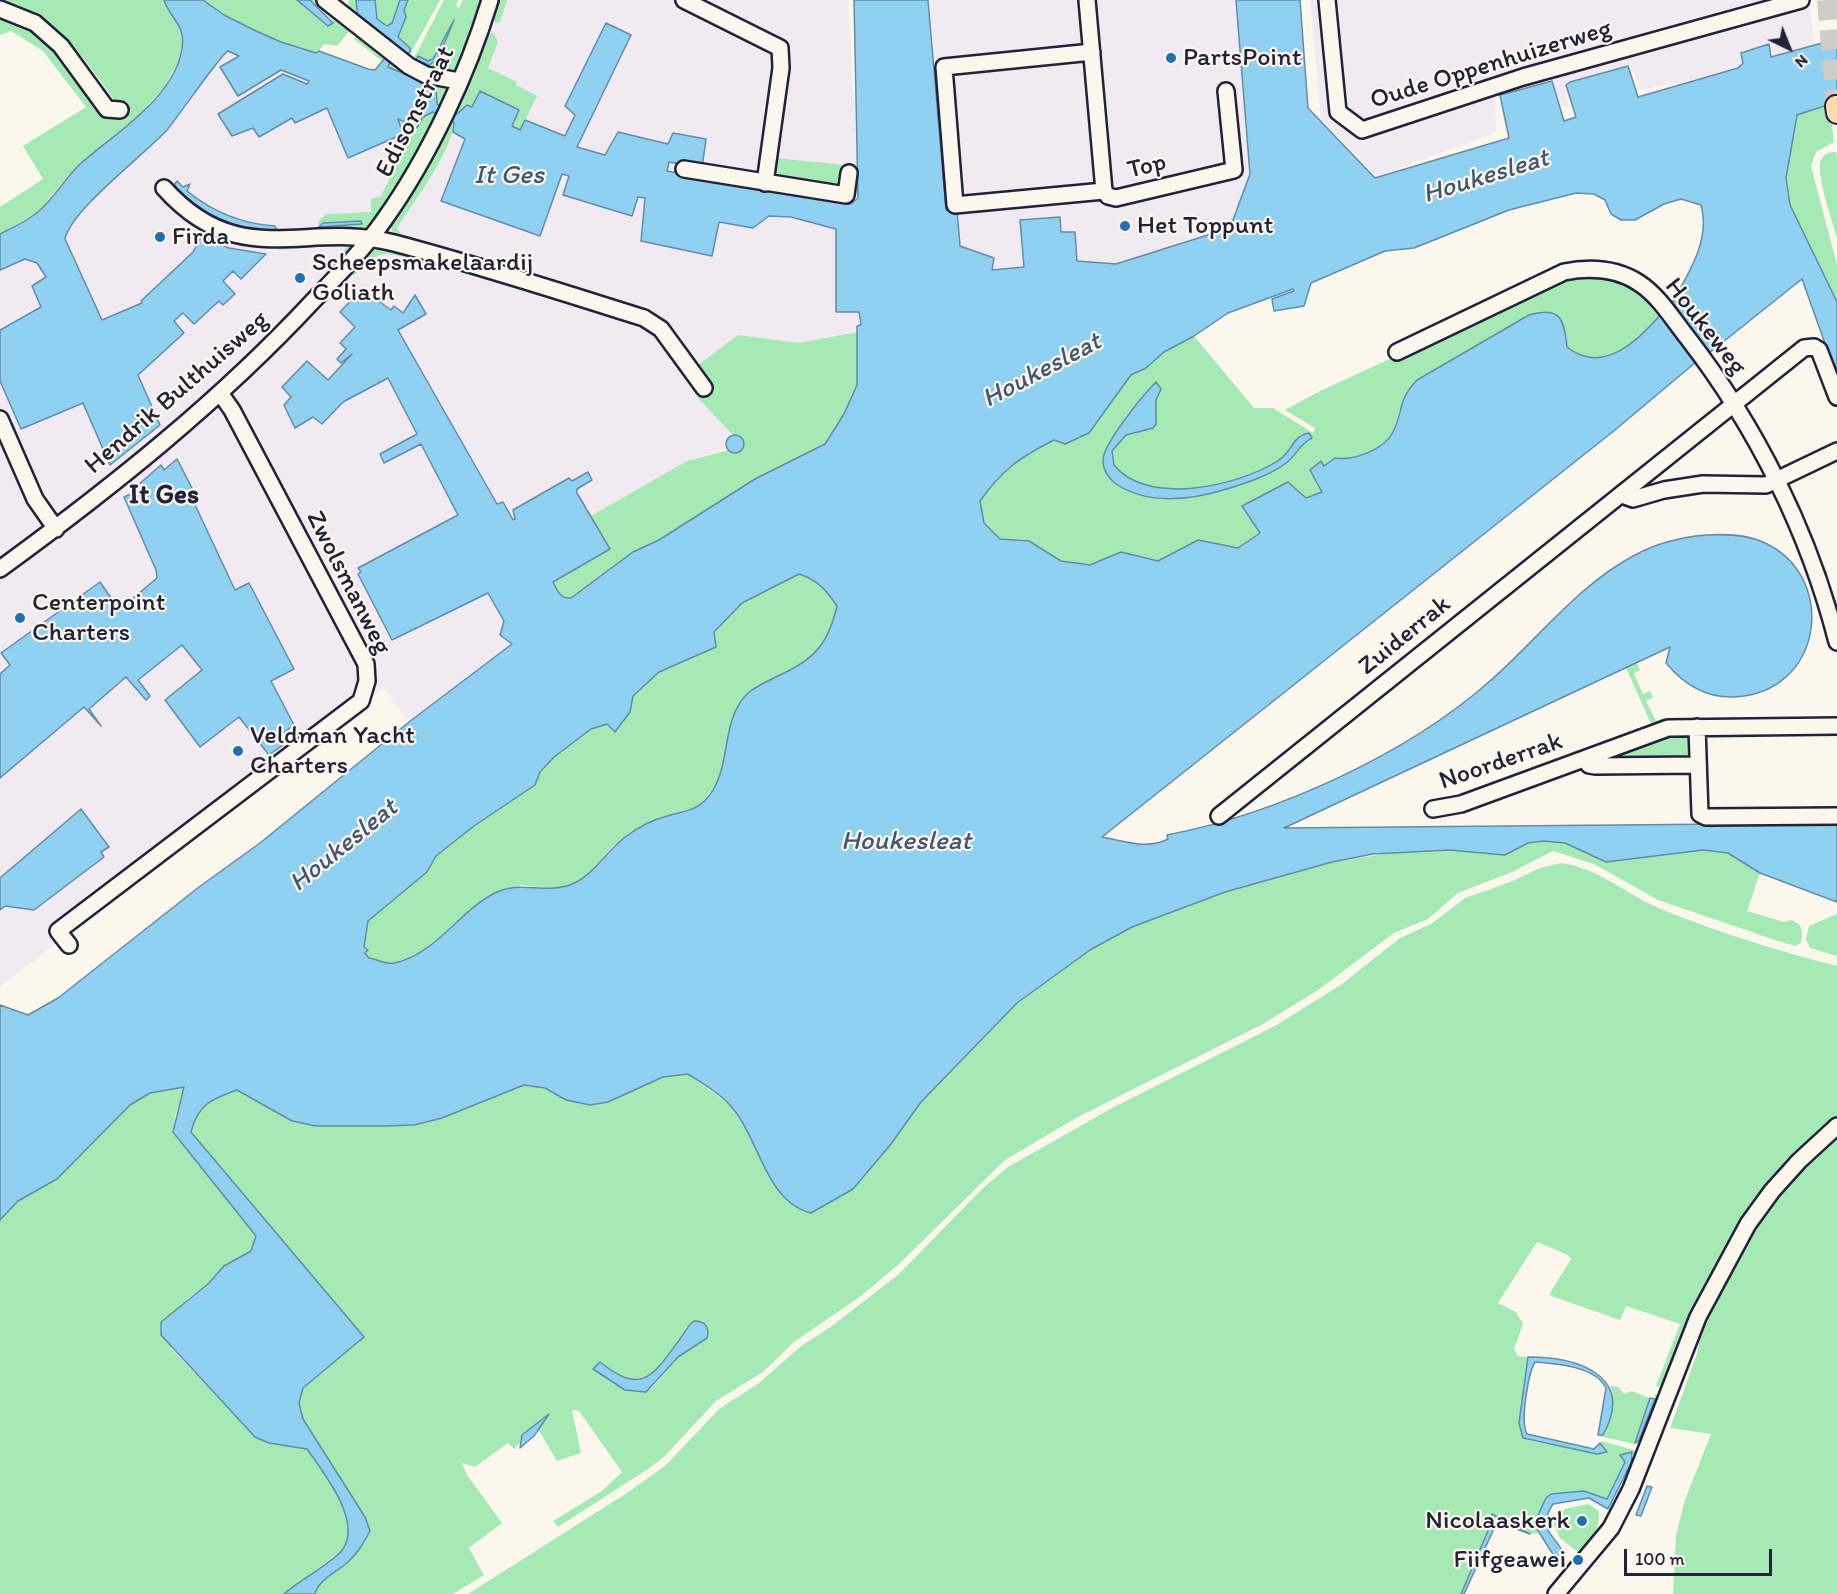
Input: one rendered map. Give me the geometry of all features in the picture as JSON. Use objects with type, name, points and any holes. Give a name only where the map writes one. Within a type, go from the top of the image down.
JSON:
[{"type":"street","points":[[325,0],[409,66],[426,75],[459,81]]},
{"type":"street","name":"Edisonstraat","points":[[370,238],[416,170],[479,38],[490,0]]},
{"type":"street","points":[[684,0],[780,48],[781,68],[765,183]]},
{"type":"street","points":[[1087,0],[1104,191]]},
{"type":"street","name":"Oude Oppenhuizerweg","points":[[1327,0],[1338,112],[1362,130],[1523,77],[1768,4],[1801,0]]},
{"type":"street","points":[[0,9],[35,23],[61,46],[107,109],[120,110]]},
{"type":"street","name":"Top","points":[[1092,52],[944,67],[955,205],[1104,191],[1112,198],[1128,197],[1234,170],[1226,91]]},
{"type":"street","points":[[684,170],[846,195],[849,173]]},
{"type":"street","points":[[164,188],[179,205],[193,214],[238,235],[269,241],[370,238],[554,290],[654,322],[704,388]]},
{"type":"street","name":"Hendrik Bulthuisweg","points":[[0,569],[56,529],[220,393],[288,328],[370,238]]},
{"type":"street","name":"Houkeweg","points":[[1397,352],[1552,277],[1575,270],[1605,270],[1631,279],[1656,298],[1704,358],[1734,404],[1776,480],[1808,552],[1837,642]]},
{"type":"street","name":"Zuiderrak","points":[[1219,816],[1809,346],[1815,346],[1819,351],[1837,396]]},
{"type":"street","name":"Zwolsmanweg","points":[[69,945],[58,932],[361,701],[367,681],[366,664],[232,410],[220,393]]},
{"type":"street","points":[[0,419],[35,499],[56,529]]},
{"type":"street","points":[[1622,495],[1633,499],[1683,486],[1726,484],[1757,486],[1776,480],[1837,451]]},
{"type":"street","name":"Noorderrak","points":[[1433,809],[1461,804],[1668,728],[1837,726]]},
{"type":"street","points":[[1697,727],[1700,814],[1706,817],[1837,816]]},
{"type":"street","name":"Noorderrak","points":[[1584,759],[1588,765],[1595,766],[1697,765]]},
{"type":"street","points":[[1556,1594],[1616,1518],[1631,1489],[1698,1317],[1748,1224],[1772,1191],[1799,1161],[1837,1126]]},
{"type":"shaded area","points":[[499,0],[848,0],[860,206],[649,173],[517,135],[481,112],[488,37]]},
{"type":"shaded area","points":[[930,0],[1236,0],[1257,175],[1238,232],[1018,318],[945,254]]},
{"type":"shaded area","points":[[1310,0],[1809,0],[1815,50],[1743,71],[1638,90],[1634,71],[1565,89],[1568,107],[1553,104],[1548,84],[1495,87],[1496,132],[1376,177],[1321,118]]},
{"type":"shaded area","points":[[229,51],[309,80],[253,128],[259,137],[292,118],[295,123],[327,108],[330,113],[402,134],[398,119],[433,112],[454,122],[465,139],[442,201],[540,235],[562,174],[569,176],[564,195],[632,216],[638,196],[645,198],[641,241],[712,256],[719,222],[753,228],[769,216],[791,217],[836,229],[836,312],[860,312],[861,325],[857,326],[857,332],[799,343],[738,335],[711,387],[698,397],[733,435],[728,448],[687,461],[571,598],[409,722],[384,688],[0,987],[0,270],[25,259],[154,144],[183,111],[222,54]]},
{"type":"green space","points":[[0,0],[164,0],[178,21],[183,47],[180,59],[165,86],[139,115],[66,178],[39,211],[0,234],[0,207],[43,179],[23,146],[86,107],[43,51],[11,31],[0,35],[0,17],[18,24],[48,45],[72,71],[106,117],[119,106],[81,55],[56,30]]},
{"type":"green space","points":[[203,0],[297,0],[330,26],[333,20],[310,0],[320,0],[352,28],[337,46],[324,44],[317,53],[241,25],[227,18]]},
{"type":"green space","points":[[336,0],[348,7],[349,0],[356,0],[356,14],[408,46],[398,36],[406,17],[404,10],[408,0],[440,0],[408,58]]},
{"type":"green space","points":[[375,0],[400,0],[390,25],[382,24],[377,18]]},
{"type":"green space","points":[[444,0],[458,0],[456,6],[459,8],[463,0],[484,0],[457,72],[451,73],[434,71],[413,60]]},
{"type":"green space","points":[[495,0],[507,0],[500,22],[497,23],[491,20]]},
{"type":"green space","points":[[359,33],[451,86],[441,106],[437,104],[436,87],[388,67],[390,62],[385,58],[382,61],[354,39]]},
{"type":"green space","points":[[486,33],[494,33],[498,42],[488,68],[517,82],[516,85],[537,96],[520,131],[511,126],[519,110],[480,91],[472,107],[458,114],[451,111]]},
{"type":"green space","points":[[1829,104],[1834,142],[1816,152],[1811,166],[1837,265],[1837,302],[1790,205],[1786,178],[1797,115]]},
{"type":"green space","points":[[433,112],[438,114],[410,169],[370,230],[319,232],[318,222],[326,214],[371,212],[371,199],[381,196],[400,158],[394,142],[417,131],[416,129],[404,134],[398,121],[417,128],[423,117]]},
{"type":"green space","points":[[447,118],[454,122],[447,147],[397,228],[401,234],[451,249],[449,252],[394,236],[390,224]]},
{"type":"green space","points":[[1836,152],[1837,238],[1820,175],[1821,160],[1829,153]]},
{"type":"green space","points":[[776,158],[844,165],[842,191],[774,179]]},
{"type":"green space","points":[[286,243],[355,243],[355,246],[331,272],[329,271],[348,245],[278,250]]},
{"type":"green space","points":[[384,247],[420,257],[421,262],[384,254],[370,260],[354,276],[351,273],[351,268],[366,253]]},
{"type":"green space","points":[[1590,276],[1602,276],[1621,282],[1637,293],[1660,315],[1641,335],[1618,352],[1593,358],[1580,355],[1567,347],[1566,331],[1399,410],[1388,439],[1375,449],[1359,456],[1335,458],[1324,466],[1320,461],[1310,470],[1322,492],[1306,498],[1291,484],[1242,506],[1260,533],[1238,548],[1198,540],[1158,562],[1121,552],[1090,565],[1061,561],[1029,541],[1001,539],[984,523],[980,501],[997,477],[1023,455],[1054,440],[1111,402],[1131,375],[1145,369],[1164,352],[1194,336],[1254,408],[1273,408],[1313,433],[1315,428],[1285,410],[1318,392],[1552,284]]},
{"type":"green space","points":[[857,332],[857,386],[844,414],[825,444],[755,479],[659,540],[633,552],[571,598],[560,595],[553,582],[610,549],[591,516],[687,461],[744,446],[741,437],[733,435],[697,397],[711,387],[697,366],[738,335],[799,343]]},
{"type":"green space","points":[[799,574],[812,579],[837,606],[833,627],[823,645],[802,665],[750,692],[738,705],[719,781],[698,807],[663,817],[628,835],[612,847],[586,876],[570,885],[553,889],[521,885],[473,910],[423,950],[407,958],[394,963],[369,959],[364,947],[368,921],[427,872],[436,856],[474,826],[535,785],[540,772],[554,757],[591,729],[607,724],[614,732],[630,712],[633,696],[659,672],[715,647],[714,632],[742,603]]},
{"type":"green space","points":[[1637,663],[1640,670],[1634,674],[1643,694],[1650,691],[1653,697],[1646,701],[1656,721],[1662,718],[1665,723],[1652,726],[1626,668]]},
{"type":"green space","points":[[1665,732],[1690,733],[1692,759],[1623,758],[1623,751]]},
{"type":"green space","points":[[1544,841],[1565,843],[1606,862],[1703,850],[1728,853],[1760,873],[1747,911],[1784,922],[1791,920],[1795,922],[1801,929],[1801,943],[1795,946],[1778,941],[1658,900],[1594,864],[1553,851],[1512,872],[1458,893],[1428,919],[1394,933],[1318,990],[1263,1024],[1076,1118],[1005,1160],[898,1265],[861,1296],[794,1342],[763,1372],[716,1401],[664,1457],[558,1527],[553,1521],[602,1491],[622,1472],[579,1411],[572,1410],[581,1453],[557,1461],[538,1429],[548,1415],[514,1449],[508,1443],[475,1467],[462,1463],[467,1475],[502,1523],[469,1548],[484,1575],[453,1594],[315,1594],[317,1586],[348,1562],[365,1517],[303,1419],[299,1403],[303,1388],[364,1337],[191,1132],[202,1109],[214,1100],[237,1090],[292,1121],[316,1126],[414,1125],[442,1118],[524,1085],[545,1088],[566,1100],[608,1102],[663,1077],[688,1074],[730,1105],[746,1128],[777,1189],[853,1189],[891,1144],[921,1102],[1017,1003],[1090,950],[1132,927],[1225,892],[1332,862],[1411,850],[1449,850],[1505,855],[1529,843]],"holes":[[[686,1326],[700,1344],[677,1359],[646,1392],[625,1390],[593,1369],[601,1363],[623,1379],[640,1380],[648,1376],[664,1360]]]},
{"type":"green space","points":[[1561,863],[1588,870],[1648,903],[1682,917],[1792,954],[1837,966],[1837,1122],[1767,1191],[1665,1389],[1656,1386],[1680,1324],[1626,1306],[1620,1320],[1551,1296],[1550,1293],[1571,1259],[1568,1255],[1537,1242],[1498,1303],[1516,1312],[1523,1324],[1514,1349],[1518,1356],[1528,1357],[1519,1423],[1527,1440],[1597,1454],[1607,1450],[1602,1448],[1601,1441],[1638,1451],[1640,1456],[1601,1532],[1598,1530],[1629,1471],[1633,1452],[1622,1454],[1625,1461],[1607,1499],[1584,1491],[1549,1495],[1536,1529],[1538,1533],[1530,1534],[1492,1514],[1490,1526],[1461,1594],[468,1594],[630,1491],[666,1465],[719,1409],[759,1383],[801,1346],[832,1326],[899,1274],[983,1188],[1008,1167],[1112,1108],[1275,1026],[1342,984],[1400,938],[1431,924],[1465,898],[1513,881],[1540,868]]},
{"type":"green space","points":[[1837,914],[1837,956],[1810,948],[1806,939],[1809,926]]},
{"type":"green space","points":[[185,1086],[175,1116],[174,1132],[256,1235],[251,1251],[224,1266],[208,1284],[187,1299],[171,1348],[255,1437],[307,1449],[332,1485],[348,1519],[348,1537],[342,1550],[284,1594],[0,1594],[0,1220],[18,1201],[53,1181],[130,1105],[150,1093]]},
{"type":"green space","points":[[1837,1133],[1837,1594],[1673,1594],[1676,1535],[1685,1500],[1711,1434],[1670,1428],[1697,1354],[1703,1321],[1731,1258],[1785,1183]]},
{"type":"green space","points":[[1611,1386],[1619,1387],[1624,1394],[1632,1391],[1650,1398],[1639,1440],[1655,1399],[1654,1394],[1661,1397],[1644,1446],[1599,1436],[1609,1421],[1612,1406]]},
{"type":"green space","points":[[1588,1504],[1598,1510],[1599,1521],[1591,1540],[1578,1552],[1560,1538],[1553,1522],[1565,1509]]},
{"type":"water","name":"Houkesleat","points":[[164,0],[203,0],[224,15],[281,42],[316,53],[319,51],[368,69],[375,70],[385,58],[390,62],[388,67],[436,87],[437,104],[457,114],[467,105],[472,107],[480,91],[519,110],[512,126],[520,130],[525,120],[565,136],[575,115],[565,106],[606,23],[631,35],[577,147],[605,155],[618,132],[668,144],[673,133],[706,139],[702,168],[669,162],[667,171],[733,183],[739,187],[851,204],[858,198],[854,0],[928,0],[946,210],[957,210],[960,246],[994,258],[992,270],[1024,267],[1020,220],[1060,217],[1061,232],[1075,232],[1077,261],[1116,264],[1230,228],[1250,174],[1236,0],[1300,0],[1308,108],[1375,178],[1509,138],[1500,95],[1552,81],[1564,121],[1576,117],[1566,85],[1570,82],[1628,66],[1638,97],[1738,68],[1743,63],[1741,53],[1769,44],[1771,57],[1837,39],[1837,102],[1797,115],[1786,178],[1790,205],[1837,302],[1837,377],[1802,279],[1708,354],[1672,303],[1691,268],[1700,244],[1703,231],[1701,205],[1681,199],[1664,204],[1635,220],[1621,220],[1611,214],[1605,200],[1594,194],[1576,193],[1509,210],[1414,248],[1385,251],[1311,283],[1304,306],[1274,311],[1272,299],[1294,291],[1293,289],[1228,313],[1194,336],[1164,352],[1146,368],[1131,375],[1089,433],[1065,444],[1054,440],[1031,452],[1012,465],[980,501],[984,523],[1000,539],[1029,541],[1061,561],[1090,565],[1121,552],[1158,561],[1198,540],[1238,548],[1260,533],[1242,506],[1288,482],[1306,498],[1322,492],[1310,470],[1321,461],[1324,466],[1335,458],[1359,456],[1383,444],[1393,432],[1406,394],[1417,380],[1529,315],[1548,312],[1554,314],[1562,322],[1567,347],[1580,355],[1593,358],[1618,352],[1641,335],[1660,315],[1696,362],[1615,430],[1102,837],[1135,844],[1160,842],[1168,839],[1167,835],[1252,812],[1295,797],[1338,778],[1380,757],[1456,708],[1490,681],[1595,581],[1615,567],[1643,551],[1670,541],[1706,535],[1736,535],[1765,543],[1788,559],[1803,579],[1811,603],[1811,628],[1805,651],[1791,672],[1771,688],[1732,697],[1700,690],[1682,679],[1666,663],[1670,647],[1284,828],[1837,823],[1837,902],[1760,873],[1728,853],[1703,850],[1606,862],[1565,843],[1544,841],[1528,843],[1505,855],[1449,850],[1373,854],[1332,862],[1225,892],[1132,927],[1090,950],[1017,1003],[921,1102],[891,1144],[853,1189],[811,1213],[795,1206],[783,1196],[729,1104],[688,1074],[663,1077],[608,1102],[590,1105],[566,1100],[545,1088],[524,1085],[442,1118],[414,1125],[316,1126],[292,1121],[237,1090],[220,1096],[202,1109],[191,1132],[364,1337],[303,1388],[299,1403],[303,1419],[365,1517],[370,1531],[355,1555],[324,1580],[315,1594],[284,1594],[332,1560],[343,1549],[348,1537],[348,1524],[338,1497],[307,1449],[269,1443],[255,1437],[161,1335],[161,1322],[208,1284],[224,1266],[251,1251],[256,1236],[173,1132],[184,1087],[150,1093],[130,1105],[57,1179],[18,1201],[0,1220],[0,1005],[28,1015],[58,998],[199,887],[260,843],[409,722],[512,644],[500,635],[504,621],[488,593],[392,640],[358,574],[361,572],[358,568],[458,515],[421,444],[384,463],[380,454],[417,434],[388,378],[343,402],[322,424],[313,417],[295,428],[284,405],[291,397],[282,387],[307,361],[328,380],[352,354],[341,363],[337,359],[346,349],[340,343],[355,327],[340,312],[362,289],[391,310],[394,306],[403,313],[415,295],[426,314],[398,330],[497,504],[503,502],[513,520],[515,519],[513,510],[569,478],[572,481],[588,472],[592,480],[577,489],[577,493],[610,549],[553,582],[559,593],[567,598],[571,598],[633,552],[659,540],[755,479],[825,444],[844,414],[857,385],[857,326],[861,325],[859,312],[836,312],[836,229],[791,217],[769,216],[753,228],[719,222],[712,256],[641,241],[645,198],[638,197],[632,216],[563,195],[569,176],[562,174],[540,236],[441,201],[465,139],[453,132],[454,122],[433,112],[423,117],[417,128],[398,119],[403,134],[348,158],[327,108],[295,123],[292,118],[259,137],[253,128],[232,136],[218,114],[283,74],[307,84],[309,81],[281,70],[238,96],[220,67],[239,56],[228,51],[167,130],[80,213],[65,239],[102,320],[142,303],[141,301],[193,252],[202,235],[229,248],[266,254],[241,279],[233,271],[223,281],[235,294],[223,305],[219,301],[194,324],[183,313],[174,321],[184,333],[138,375],[160,425],[110,465],[83,403],[21,429],[0,381],[0,330],[41,307],[32,286],[46,277],[37,263],[25,259],[0,270],[0,234],[39,211],[78,166],[140,115],[167,84],[177,67],[183,40],[180,28]],"holes":[[[799,574],[812,579],[837,606],[829,631],[811,656],[792,669],[755,688],[739,704],[729,730],[721,772],[716,785],[699,806],[659,818],[636,830],[620,841],[579,881],[551,888],[504,889],[482,901],[436,941],[410,958],[395,963],[385,963],[369,958],[365,953],[368,950],[364,947],[368,921],[427,872],[436,856],[474,826],[535,785],[540,772],[554,757],[591,729],[607,724],[615,732],[630,712],[633,696],[659,672],[716,647],[714,632],[742,603]]]},
{"type":"water","points":[[297,0],[310,0],[333,23],[328,26]]},
{"type":"water","points":[[356,0],[375,0],[377,19],[387,26],[392,23],[400,0],[408,0],[404,10],[406,17],[398,37],[410,48],[410,52],[406,54],[358,18]]},
{"type":"water","points":[[454,20],[438,59],[429,65],[416,60],[418,56],[428,61],[433,59]]},
{"type":"water","points":[[177,181],[183,187],[190,184],[187,191],[228,216],[251,223],[275,226],[277,231],[248,228],[221,219],[185,196],[174,185]]},
{"type":"water","points":[[361,221],[362,224],[319,227],[323,223]]},
{"type":"water","points":[[1156,382],[1161,389],[1156,400],[1156,424],[1153,428],[1126,435],[1112,451],[1114,465],[1129,478],[1148,486],[1170,489],[1194,488],[1241,478],[1279,460],[1299,437],[1309,433],[1312,438],[1280,467],[1227,489],[1185,498],[1142,496],[1111,480],[1103,461],[1109,444],[1124,420]]},
{"type":"water","points":[[735,435],[741,438],[744,444],[741,450],[735,453],[729,450],[726,444],[729,438]]},
{"type":"water","points":[[177,459],[193,490],[189,492],[235,590],[249,583],[294,669],[271,681],[294,725],[279,736],[283,745],[269,755],[239,717],[200,747],[165,700],[202,670],[182,645],[138,680],[150,696],[146,700],[126,677],[89,709],[101,726],[84,707],[0,778],[0,674],[10,665],[1,653],[100,582],[116,605],[122,601],[125,605],[157,578],[156,570],[124,497],[140,490],[138,485],[161,465],[164,470]]},
{"type":"water","points":[[81,809],[109,847],[101,852],[104,857],[34,910],[5,906],[0,910],[0,878]]},
{"type":"water","points":[[694,1321],[706,1325],[707,1338],[678,1357],[646,1392],[625,1390],[593,1369],[600,1362],[626,1378],[646,1377],[662,1363]]},
{"type":"water","points":[[1528,1357],[1565,1361],[1582,1366],[1607,1384],[1612,1398],[1611,1414],[1603,1435],[1598,1435],[1606,1388],[1601,1381],[1575,1368],[1535,1362],[1526,1398],[1524,1419],[1527,1434],[1594,1449],[1600,1443],[1607,1452],[1597,1454],[1523,1438],[1519,1423]]},
{"type":"water","points":[[1650,1398],[1655,1399],[1639,1440],[1635,1443]]},
{"type":"water","points":[[549,1414],[534,1436],[520,1448],[522,1435]]},
{"type":"water","points":[[1632,1452],[1631,1463],[1608,1509],[1589,1498],[1553,1504],[1548,1513],[1547,1527],[1565,1557],[1552,1567],[1549,1565],[1554,1556],[1535,1526],[1546,1498],[1551,1494],[1584,1491],[1607,1499],[1625,1462],[1620,1455]]},
{"type":"water","points":[[1647,1486],[1652,1487],[1641,1516],[1636,1515]]},
{"type":"water","points":[[1492,1514],[1530,1534],[1497,1522],[1464,1594],[1461,1594],[1490,1526]]},
{"type":"tunnel","points":[[1827,0],[1836,106]]},
{"type":"place","name":"PartsPoint","points":[[1171,58]]},
{"type":"place","name":"Het Toppunt","points":[[1125,226]]},
{"type":"place","name":"Firda","points":[[160,237]]},
{"type":"place","name":"Scheepsmakelaardij Goliath","points":[[300,278]]},
{"type":"place","name":"Centerpoint Charters","points":[[20,618]]},
{"type":"place","name":"Veldman Yacht Charters","points":[[238,751]]},
{"type":"place","name":"Nicolaaskerk","points":[[1582,1521]]},
{"type":"place","name":"Fiifgeawei","points":[[1578,1560]]},
{"type":"district","name":"It Ges","points":[[164,496]]}]
